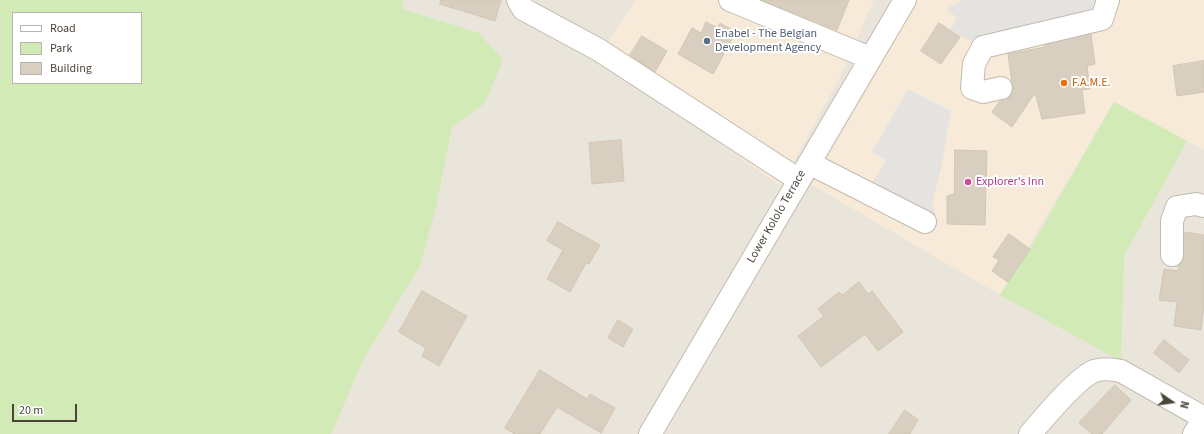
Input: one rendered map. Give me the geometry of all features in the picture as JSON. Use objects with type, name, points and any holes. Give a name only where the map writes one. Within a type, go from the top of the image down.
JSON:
[{"type":"street","points":[[518,0],[524,9],[599,50],[804,171],[925,222]]},
{"type":"street","points":[[730,0],[870,58]]},
{"type":"street","name":"Lower Kololo Terrace","points":[[650,434],[905,0]]},
{"type":"street","points":[[1002,88],[983,92],[972,88],[974,64],[983,47],[1102,19],[1108,0]]},
{"type":"street","points":[[1172,255],[1172,221],[1178,207],[1196,204],[1204,206]]},
{"type":"street","points":[[1030,434],[1072,389],[1093,372],[1109,369],[1121,371],[1204,418],[1194,434]]},
{"type":"shaded area","points":[[0,0],[1204,0],[1204,434],[0,434]]},
{"type":"shaded area","points":[[635,0],[874,0],[837,83],[780,186],[599,57]]},
{"type":"shaded area","points":[[918,0],[1204,0],[1204,150],[1114,102],[1000,295],[812,185]]},
{"type":"shaded area","points":[[961,0],[1098,0],[1095,11],[971,41],[950,30],[957,18],[947,9]]},
{"type":"shaded area","points":[[908,89],[951,111],[941,169],[932,203],[938,224],[871,185],[886,160],[872,152]]},
{"type":"green space","points":[[0,0],[403,0],[402,9],[479,33],[503,60],[485,103],[452,127],[435,211],[421,264],[364,358],[331,434],[0,434]]},
{"type":"green space","points":[[1114,102],[1187,141],[1124,256],[1121,361],[1000,295],[1030,249]]},
{"type":"building","points":[[441,0],[501,0],[495,21],[440,4]]},
{"type":"building","points":[[763,0],[849,0],[837,30]]},
{"type":"building","points":[[706,22],[718,28],[720,23],[736,32],[713,74],[678,54],[692,28],[701,33]]},
{"type":"building","points":[[939,23],[960,37],[941,64],[921,51]]},
{"type":"building","points":[[1091,34],[1095,64],[1087,66],[1090,89],[1082,90],[1085,113],[1042,119],[1035,93],[1012,127],[992,112],[1000,101],[1009,97],[1013,91],[1008,54],[1045,47],[1044,45]]},
{"type":"building","points":[[642,36],[667,51],[655,72],[630,55]]},
{"type":"building","points":[[1204,61],[1204,92],[1177,96],[1173,66]]},
{"type":"building","points":[[621,140],[624,181],[592,184],[589,143]]},
{"type":"building","points":[[955,150],[987,151],[985,225],[947,224],[947,196],[954,194]]},
{"type":"building","points":[[558,222],[600,245],[589,264],[586,263],[570,292],[547,279],[563,250],[547,241]]},
{"type":"building","points":[[1184,232],[1204,235],[1204,305],[1201,330],[1174,326],[1177,302],[1159,300],[1164,269],[1178,271],[1179,265],[1183,261]]},
{"type":"building","points":[[1009,234],[1030,249],[1008,282],[992,271],[999,260],[993,257]]},
{"type":"building","points":[[859,282],[868,294],[872,291],[903,332],[878,351],[865,334],[821,367],[798,336],[824,316],[818,309],[839,292],[842,295]]},
{"type":"building","points":[[422,291],[467,316],[439,366],[422,356],[426,348],[399,332]]},
{"type":"building","points":[[618,320],[633,329],[623,347],[608,338]]},
{"type":"building","points":[[1164,340],[1189,360],[1179,373],[1154,353]]},
{"type":"building","points":[[540,370],[587,399],[590,394],[615,408],[601,433],[557,407],[540,434],[515,434],[505,428]]},
{"type":"building","points":[[1115,385],[1131,400],[1102,434],[1092,434],[1079,423]]},
{"type":"building","points":[[905,410],[918,420],[910,434],[889,434]]},
{"type":"place","name":"Enabel - The Belgian Development Agency","points":[[707,41]]},
{"type":"place","name":"F.A.M.E.","points":[[1064,83]]},
{"type":"place","name":"Explorer's Inn","points":[[968,182]]}]
